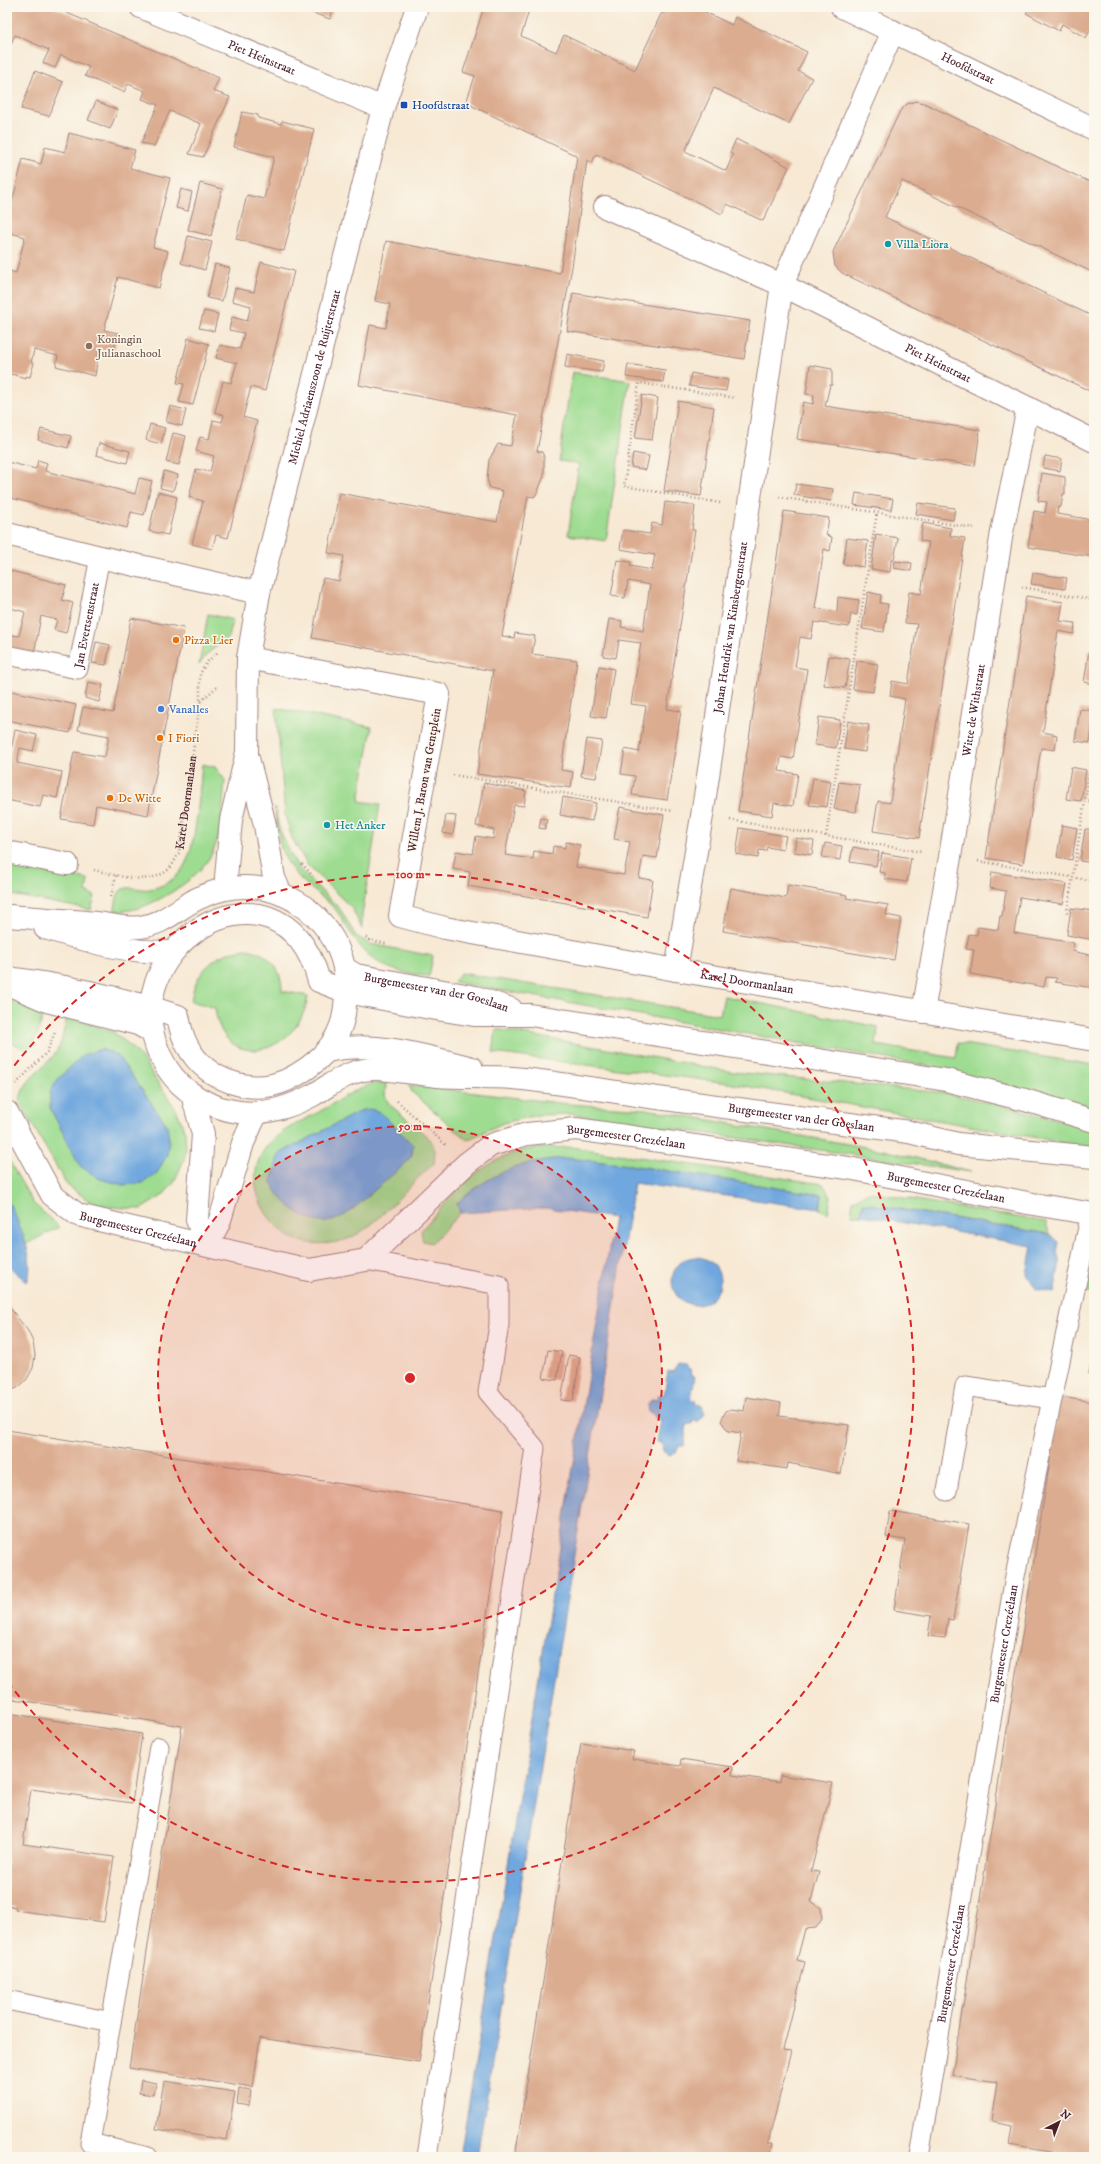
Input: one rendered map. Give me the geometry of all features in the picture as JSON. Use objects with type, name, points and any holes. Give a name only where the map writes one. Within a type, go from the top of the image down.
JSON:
[{"type":"street","name":"Piet Heinstraat","points":[[141,7],[383,108]]},
{"type":"street","name":"Michiel Adriaenszoon de Ruijterstraat","points":[[213,920],[225,889],[231,820],[247,752],[248,658],[259,592],[383,108],[417,7]]},
{"type":"street","name":"Hoofdstraat","points":[[842,7],[1094,129]]},
{"type":"street","points":[[782,285],[894,31]]},
{"type":"street","name":"Piet Heinstraat","points":[[605,207],[782,285],[1094,441]]},
{"type":"street","name":"Johan Hendrik van Kinsbergenstraat","points":[[676,970],[702,816],[782,285]]},
{"type":"street","name":"Witte de Withstraat","points":[[923,1012],[950,857],[1002,532],[1028,408]]},
{"type":"street","points":[[7,534],[100,557],[259,592]]},
{"type":"street","name":"Willem J. Baron van Gentplein","points":[[248,658],[439,694],[400,916]]},
{"type":"street","name":"Michiel Adriaenszoon de Ruijterstraat","points":[[247,752],[265,825],[274,878],[281,894]]},
{"type":"street","points":[[7,852],[67,864]]},
{"type":"street","points":[[7,978],[50,983],[139,1003],[178,1016],[182,1036],[189,1049],[200,1062],[213,1074],[229,1082],[247,1086],[274,1085],[300,1073],[315,1063],[337,1036],[343,1019],[346,992],[344,968],[340,952],[326,927],[306,907],[281,894],[254,888],[225,889],[200,897],[167,918],[152,925],[121,928],[105,924],[8,916]]},
{"type":"street","name":"Burgemeester van der Goeslaan","points":[[512,1078],[436,1076],[374,1069],[358,1070],[303,1101],[288,1106],[257,1112],[244,1112],[217,1107],[192,1094],[179,1083],[169,1070],[158,1050],[152,1032],[152,1007],[158,978],[173,952],[183,940],[213,920],[247,913],[264,916],[281,924],[295,934],[307,948],[315,964],[319,981],[346,992],[474,1015],[530,1015],[946,1080],[1025,1100],[1094,1121]]},
{"type":"street","points":[[8,916],[100,945],[144,952],[173,952]]},
{"type":"street","name":"Karel Doormanlaan","points":[[400,916],[445,928],[676,970],[1094,1040]]},
{"type":"street","name":"Burgemeester van der Goeslaan","points":[[344,968],[356,975],[476,997],[530,1015]]},
{"type":"street","points":[[7,984],[47,1001],[138,1024],[152,1032]]},
{"type":"street","name":"Burgemeester van der Goeslaan","points":[[327,1050],[341,1047],[368,1047],[399,1051],[512,1078],[909,1132],[958,1144],[1094,1157]]},
{"type":"street","name":"Burgemeester Crezéelaan","points":[[206,1245],[219,1223],[243,1143],[257,1112],[274,1085]]},
{"type":"street","name":"Burgemeester Crezéelaan","points":[[192,1094],[203,1134],[197,1220],[206,1245]]},
{"type":"street","name":"Burgemeester Crezéelaan","points":[[7,1112],[52,1195],[78,1215],[309,1270],[366,1260],[467,1164],[491,1145],[527,1134],[576,1130],[848,1168],[1092,1214]]},
{"type":"lane","name":"Jan Evertsenstraat","points":[[7,655],[78,669],[100,557]]},
{"type":"lane","name":"Burgemeester Crezéelaan","points":[[919,2157],[1015,1576],[1092,1214]]},
{"type":"lane","points":[[366,1260],[499,1285],[499,1325],[488,1392],[535,1448],[427,2157]]},
{"type":"lane","points":[[947,1491],[965,1386],[1052,1399]]},
{"type":"lane","points":[[148,2157],[90,2143],[159,1747]]},
{"type":"lane","points":[[7,2000],[111,2022]]},
{"type":"path","points":[[764,402],[639,383],[624,486],[876,512],[1002,532]]},
{"type":"path","points":[[826,836],[876,512]]},
{"type":"path","points":[[994,582],[1094,600]]},
{"type":"path","name":"Karel Doormanlaan","points":[[116,875],[145,879],[159,876],[170,868],[180,853],[200,701]]},
{"type":"path","points":[[1067,913],[1094,745]]},
{"type":"path","points":[[426,770],[1094,881]]},
{"type":"path","points":[[298,858],[316,880]]},
{"type":"path","points":[[361,934],[369,940],[390,944]]},
{"type":"green space","points":[[572,372],[630,381],[606,541],[568,535],[579,464],[559,461]]},
{"type":"green space","points":[[208,614],[233,620],[229,637],[208,653],[199,665]]},
{"type":"green space","points":[[276,708],[372,727],[359,801],[380,804],[362,915],[362,929],[352,908],[308,866],[292,838],[285,815]]},
{"type":"green space","points":[[202,764],[215,767],[225,780],[222,816],[216,845],[210,857],[201,869],[172,892],[151,903],[137,908],[114,912],[118,896],[120,891],[123,889],[154,888],[171,881],[181,871],[191,849],[194,835]]},
{"type":"green space","points":[[275,808],[279,828],[293,859],[301,871],[340,909],[356,936],[370,944],[433,956],[429,976],[406,973],[387,967],[370,956],[362,948],[336,910],[304,882],[289,865],[281,848]]},
{"type":"green space","points":[[7,864],[88,879],[86,892],[95,896],[91,910],[7,894]]},
{"type":"green space","points":[[247,949],[262,954],[273,963],[280,975],[282,991],[308,996],[302,1016],[291,1032],[277,1043],[262,1049],[246,1049],[232,1043],[221,1029],[215,1008],[191,1001],[197,980],[209,964],[226,954]]},
{"type":"green space","points":[[460,973],[720,1015],[724,996],[878,1027],[876,1045],[956,1058],[958,1043],[1094,1065],[1094,1107],[923,1065],[454,982]]},
{"type":"green space","points":[[7,1000],[44,1011],[38,1033],[28,1050],[7,1041]]},
{"type":"green space","points":[[67,1016],[113,1032],[127,1043],[141,1057],[177,1111],[185,1132],[186,1148],[184,1160],[173,1184],[162,1196],[141,1209],[110,1207],[89,1201],[67,1185],[20,1103],[24,1088],[58,1049]]},
{"type":"green space","points":[[496,1029],[734,1072],[946,1093],[997,1104],[1094,1129],[1094,1148],[728,1083],[493,1053]]},
{"type":"green space","points":[[375,1083],[386,1083],[385,1095],[389,1104],[431,1140],[435,1150],[434,1164],[372,1224],[348,1239],[318,1244],[302,1242],[289,1236],[280,1229],[265,1211],[256,1189],[255,1178],[261,1155],[273,1140],[281,1133],[348,1094]],"holes":[[[279,1154],[301,1215],[278,1160]]]},
{"type":"green space","points":[[409,1085],[568,1104],[646,1109],[888,1151],[971,1172],[572,1114],[538,1115],[503,1123],[467,1140],[412,1092]]},
{"type":"green space","points":[[571,1147],[823,1184],[831,1197],[828,1213],[820,1209],[822,1195],[630,1165],[457,1203],[460,1213],[432,1243],[423,1241],[421,1231],[458,1190],[486,1167],[519,1151],[538,1148]]},
{"type":"green space","points":[[7,1157],[33,1203],[59,1227],[26,1244],[7,1199]]},
{"type":"green space","points":[[869,1192],[1046,1222],[1049,1234],[863,1203],[861,1215],[851,1215],[853,1200]]},
{"type":"green space","points":[[1094,1270],[1094,1294],[1084,1292]]},
{"type":"water","points":[[101,1049],[117,1055],[167,1125],[169,1139],[167,1155],[157,1173],[143,1183],[123,1185],[100,1179],[80,1166],[50,1108],[50,1092],[59,1078],[83,1055]]},
{"type":"water","points":[[370,1109],[380,1112],[413,1145],[412,1155],[404,1165],[358,1205],[342,1217],[334,1220],[326,1222],[317,1221],[308,1218],[289,1206],[276,1191],[271,1182],[279,1154],[362,1110]]},
{"type":"water","points":[[567,1158],[630,1165],[822,1195],[820,1209],[634,1183],[477,2157],[460,2157],[614,1218],[546,1208],[460,1213],[457,1203],[482,1184],[508,1170],[521,1165],[551,1159]]},
{"type":"water","points":[[7,1199],[21,1229],[28,1252],[30,1263],[27,1282],[7,1265]]},
{"type":"water","points":[[863,1203],[1049,1234],[1059,1242],[1057,1252],[1060,1262],[1054,1293],[1036,1289],[1027,1274],[1032,1246],[861,1215]]},
{"type":"water","points":[[691,1257],[701,1257],[710,1261],[716,1267],[719,1272],[719,1290],[710,1301],[701,1305],[691,1305],[682,1301],[676,1295],[672,1286],[672,1276],[676,1267],[682,1261]]},
{"type":"water","points":[[678,1364],[686,1365],[690,1369],[691,1375],[695,1376],[691,1399],[696,1400],[695,1404],[701,1405],[705,1414],[699,1421],[693,1421],[692,1424],[687,1424],[684,1446],[679,1446],[676,1453],[669,1456],[663,1451],[662,1443],[657,1442],[661,1420],[655,1418],[655,1416],[648,1411],[647,1405],[652,1399],[658,1398],[658,1395],[664,1395],[668,1371],[673,1372]]},
{"type":"building","points":[[7,7],[53,7],[219,78],[213,91],[230,97],[203,157],[189,154],[201,124],[170,111],[154,146],[141,143],[158,105],[142,99],[145,91],[128,84],[124,92],[85,76],[89,67],[61,55],[55,68],[43,63],[49,50],[15,35],[7,53]]},
{"type":"building","points":[[295,7],[334,7],[330,19]]},
{"type":"building","points":[[484,7],[530,7],[521,36],[556,52],[564,35],[635,70],[661,14],[681,7],[695,7],[732,25],[735,17],[807,52],[798,71],[812,78],[789,124],[714,88],[685,151],[726,171],[733,155],[730,153],[736,139],[789,167],[763,221],[727,204],[722,214],[596,154],[592,163],[587,160],[572,267],[537,451],[542,452],[544,457],[544,476],[534,497],[528,496],[502,636],[514,638],[515,633],[535,636],[532,654],[577,660],[561,770],[573,772],[571,788],[477,774],[493,671],[312,638],[323,578],[339,581],[344,556],[328,553],[339,493],[497,522],[503,491],[490,488],[487,479],[489,460],[498,444],[511,446],[517,415],[359,385],[370,325],[386,328],[390,304],[375,301],[386,241],[560,273],[577,156],[466,103],[475,76],[463,72]]},
{"type":"building","points":[[1030,7],[1094,7],[1094,23],[1086,38],[1062,24],[1059,31],[1026,13]]},
{"type":"building","points":[[7,53],[12,73],[7,86]]},
{"type":"building","points":[[35,71],[63,82],[49,116],[21,109]]},
{"type":"building","points":[[96,101],[118,110],[110,129],[88,120]]},
{"type":"building","name":"Villa Liora","points":[[916,101],[924,103],[1094,184],[1094,273],[902,181],[885,217],[1094,317],[1094,393],[842,273],[835,266],[833,252],[900,111],[907,104]]},
{"type":"building","points":[[242,112],[258,115],[258,118],[281,124],[282,121],[314,129],[284,251],[236,239],[247,195],[264,199],[274,157],[234,147]]},
{"type":"building","points":[[69,133],[135,150],[130,168],[170,178],[153,247],[168,251],[159,288],[118,277],[104,330],[118,333],[113,353],[99,349],[95,376],[56,366],[58,356],[34,350],[31,363],[34,363],[30,377],[26,376],[26,378],[7,373],[7,270],[16,273],[25,237],[7,232],[7,222],[23,159],[41,164],[45,147],[65,152]]},
{"type":"building","points":[[200,183],[222,189],[211,236],[188,230]]},
{"type":"building","points":[[181,189],[192,192],[188,211],[176,208]]},
{"type":"building","points":[[188,236],[212,242],[205,270],[181,263]]},
{"type":"building","points":[[261,262],[294,271],[265,391],[251,387],[243,417],[257,421],[228,538],[216,535],[212,549],[192,544],[203,501],[189,497],[196,469],[210,472],[214,456],[196,451],[200,437],[209,439],[213,420],[222,422],[224,415],[215,412],[223,381],[231,383],[237,363],[216,358],[220,345],[240,349],[244,333],[229,330],[232,317],[247,321],[251,306],[232,301],[235,288],[254,292]]},
{"type":"building","points":[[215,264],[230,268],[222,301],[207,298]]},
{"type":"building","points":[[573,293],[750,321],[744,359],[567,331]]},
{"type":"building","points":[[204,311],[218,314],[214,331],[199,328]]},
{"type":"building","points":[[188,338],[209,344],[193,405],[179,402],[184,384],[177,383]]},
{"type":"building","points":[[567,354],[604,361],[602,372],[565,367]]},
{"type":"building","points":[[628,364],[665,370],[663,382],[626,377]]},
{"type":"building","points":[[810,365],[832,369],[832,385],[830,385],[825,406],[980,430],[975,466],[797,439],[803,402],[813,404],[814,395],[806,394]]},
{"type":"building","points":[[691,373],[728,380],[726,391],[689,386]]},
{"type":"building","points":[[642,395],[658,398],[652,440],[635,438]]},
{"type":"building","points":[[678,401],[714,407],[701,496],[664,491]]},
{"type":"building","points":[[170,406],[186,410],[182,426],[166,422]]},
{"type":"building","points":[[7,420],[12,421],[9,433],[7,432]]},
{"type":"building","points":[[150,424],[165,428],[161,444],[146,440]]},
{"type":"building","points":[[41,429],[71,436],[68,448],[38,440]]},
{"type":"building","points":[[173,433],[186,436],[179,465],[166,462]]},
{"type":"building","points":[[99,443],[130,451],[127,463],[96,455]]},
{"type":"building","points":[[633,453],[649,456],[646,470],[631,467]]},
{"type":"building","points":[[1045,456],[1062,459],[1060,471],[1043,468]]},
{"type":"building","points":[[38,460],[47,463],[45,471],[135,494],[139,478],[152,481],[144,515],[131,512],[127,528],[7,497],[7,462],[36,469]]},
{"type":"building","points":[[164,471],[178,475],[173,491],[160,488]]},
{"type":"building","points":[[1042,473],[1065,477],[1065,494],[1063,494],[1061,507],[1058,507],[1057,514],[1094,520],[1094,557],[1028,547],[1034,511],[1045,513],[1047,502],[1038,501]]},
{"type":"building","points":[[796,484],[833,489],[831,501],[794,495]]},
{"type":"building","points":[[158,492],[177,497],[168,535],[149,531]]},
{"type":"building","points":[[856,493],[893,499],[891,510],[854,505]]},
{"type":"building","points":[[665,502],[695,506],[692,530],[695,530],[667,709],[681,711],[667,800],[632,795],[635,776],[621,774],[625,749],[639,752],[646,706],[631,704],[641,643],[619,640],[616,658],[603,656],[609,619],[622,621],[621,627],[643,631],[650,585],[628,581],[625,598],[611,596],[617,560],[631,562],[630,566],[652,570],[655,555],[620,549],[623,530],[650,534],[652,523],[662,525]]},
{"type":"building","points":[[918,503],[955,508],[953,520],[916,514]]},
{"type":"building","points":[[784,511],[829,518],[826,535],[832,537],[830,551],[824,549],[815,608],[837,612],[838,597],[859,600],[857,615],[851,614],[849,627],[814,622],[811,639],[800,637],[795,667],[807,669],[793,759],[781,757],[779,771],[798,774],[793,806],[774,803],[772,816],[738,811]]},
{"type":"building","points":[[923,523],[951,528],[950,536],[965,538],[919,838],[873,831],[878,801],[890,803],[905,699],[890,696],[892,681],[908,684],[917,624],[905,623],[909,592],[921,594],[929,542],[920,541]]},
{"type":"building","points":[[876,534],[898,538],[894,560],[891,560],[890,572],[871,569]]},
{"type":"building","points":[[847,538],[868,541],[864,567],[843,564]]},
{"type":"building","points":[[895,561],[912,563],[911,571],[894,568]]},
{"type":"building","points":[[7,570],[66,585],[62,600],[73,603],[66,633],[54,630],[57,620],[41,616],[34,654],[7,647],[7,634],[19,636],[25,612],[7,607]]},
{"type":"building","points":[[1033,573],[1067,578],[1065,589],[1031,584]]},
{"type":"building","points":[[1092,582],[1094,582],[1094,593],[1090,593]]},
{"type":"building","points":[[868,592],[881,595],[880,603],[888,604],[884,632],[862,629]]},
{"type":"building","points":[[1026,596],[1063,602],[1060,621],[1075,623],[1074,634],[1058,631],[1043,732],[1057,735],[1055,750],[1041,748],[1023,864],[986,858]]},
{"type":"building","points":[[131,618],[184,628],[148,815],[96,805],[93,824],[61,819],[74,752],[105,757],[109,736],[78,730],[83,707],[113,713]]},
{"type":"building","points":[[96,642],[110,645],[106,665],[92,663]]},
{"type":"building","points":[[1089,651],[1094,651],[1094,684],[1084,682]]},
{"type":"building","points":[[829,656],[850,659],[845,688],[824,685]]},
{"type":"building","points":[[857,661],[878,664],[873,692],[853,689]]},
{"type":"building","points":[[599,666],[614,669],[606,718],[591,716]]},
{"type":"building","points":[[88,682],[103,685],[99,702],[85,698]]},
{"type":"building","points":[[7,690],[76,705],[70,733],[7,720]]},
{"type":"building","points":[[1080,709],[1094,711],[1090,743],[1075,741]]},
{"type":"building","points":[[819,717],[840,720],[836,748],[815,745]]},
{"type":"building","points":[[848,721],[869,725],[865,752],[844,749]]},
{"type":"building","points":[[15,730],[37,735],[33,751],[20,748],[17,763],[62,772],[57,798],[43,795],[40,807],[7,800],[7,761],[9,761]]},
{"type":"building","points":[[587,739],[602,741],[596,778],[581,776]]},
{"type":"building","points":[[1071,767],[1086,770],[1081,801],[1066,799]]},
{"type":"building","points":[[1094,777],[1094,803],[1089,802]]},
{"type":"building","points":[[813,778],[831,781],[827,807],[809,805]]},
{"type":"building","points":[[839,782],[860,785],[856,812],[834,809]]},
{"type":"building","points":[[484,783],[526,791],[524,806],[514,805],[505,855],[533,859],[534,851],[552,854],[553,846],[565,848],[566,842],[580,845],[576,867],[624,875],[630,842],[614,839],[620,807],[664,815],[657,858],[643,856],[639,878],[653,880],[647,917],[468,886],[470,872],[453,869],[456,851],[473,854],[476,836],[493,839],[494,830],[476,826]]},
{"type":"building","points":[[563,797],[596,803],[592,821],[560,815]]},
{"type":"building","points":[[446,815],[456,816],[453,835],[443,833]]},
{"type":"building","points":[[541,818],[547,819],[545,829],[539,828]]},
{"type":"building","points":[[1062,825],[1077,828],[1072,860],[1057,857]]},
{"type":"building","points":[[740,828],[786,836],[783,850],[767,847],[766,851],[759,850],[758,858],[736,854]]},
{"type":"building","points":[[1085,829],[1094,830],[1094,863],[1080,861]]},
{"type":"building","points":[[796,838],[814,841],[812,855],[794,852]]},
{"type":"building","points":[[825,843],[842,846],[840,860],[822,857]]},
{"type":"building","points":[[853,847],[879,852],[876,866],[850,862]]},
{"type":"building","points":[[882,853],[911,858],[907,882],[885,879],[885,873],[879,872]]},
{"type":"building","points":[[992,872],[1067,884],[1063,904],[1020,897],[1014,933],[1074,943],[1072,951],[1094,956],[1094,988],[1055,982],[1057,978],[1046,977],[1044,987],[970,974],[974,950],[966,949],[969,934],[977,935],[978,927],[998,930],[1000,916],[1002,916],[1006,891],[990,888]]},
{"type":"building","points":[[788,885],[847,895],[846,898],[888,905],[886,915],[901,918],[894,960],[723,931],[731,888],[786,898]]},
{"type":"building","points":[[1071,908],[1094,911],[1094,940],[1067,935]]},
{"type":"building","points":[[7,1304],[28,1331],[33,1342],[35,1355],[33,1368],[27,1379],[19,1387],[7,1393]]},
{"type":"building","points":[[548,1350],[562,1352],[557,1380],[543,1378]]},
{"type":"building","points":[[1094,1354],[1094,1375],[1089,1374]]},
{"type":"building","points":[[569,1355],[580,1357],[573,1401],[561,1400]]},
{"type":"building","points":[[746,1397],[781,1403],[779,1416],[849,1425],[841,1474],[788,1463],[787,1469],[736,1461],[741,1433],[728,1431],[721,1421],[726,1411],[731,1409],[744,1411]]},
{"type":"building","points":[[1060,1397],[1094,1402],[1094,2157],[1077,2157],[1010,2145],[1013,2126],[991,2122],[997,2082],[952,2075]]},
{"type":"building","points":[[7,1430],[503,1510],[419,2062],[260,2038],[253,2087],[129,2068],[182,1726],[7,1698]]},
{"type":"building","points":[[890,1511],[969,1524],[953,1620],[948,1619],[945,1638],[928,1636],[931,1616],[894,1610],[905,1540],[886,1537]]},
{"type":"building","points":[[7,1713],[142,1734],[132,1803],[31,1789],[23,1844],[114,1857],[104,1922],[15,1910],[16,1907],[7,1906]]},
{"type":"building","points":[[581,1743],[634,1751],[632,1759],[680,1766],[681,1759],[733,1767],[732,1775],[780,1782],[780,1775],[833,1783],[811,1871],[819,1872],[811,1901],[821,1908],[822,1919],[816,1928],[805,1929],[797,1960],[805,1962],[783,2050],[791,2051],[768,2143],[773,2143],[770,2157],[515,2157]]},
{"type":"building","points":[[141,2080],[156,2083],[154,2095],[139,2093]]},
{"type":"building","points":[[164,2081],[235,2092],[227,2140],[156,2129]]},
{"type":"building","points":[[239,2088],[251,2090],[249,2106],[237,2104]]},
{"type":"place","name":"Hoofdstraat","points":[[404,105]]},
{"type":"place","name":"Villa Liora","points":[[888,244]]},
{"type":"place","name":"Koningin Julianaschool","points":[[89,346]]},
{"type":"place","name":"Pizza Lier","points":[[176,640]]},
{"type":"place","name":"Vanalles","points":[[161,709]]},
{"type":"place","name":"I Fiori","points":[[160,738]]},
{"type":"place","name":"De Witte","points":[[110,798]]},
{"type":"place","name":"Het Anker","points":[[327,825]]}]
